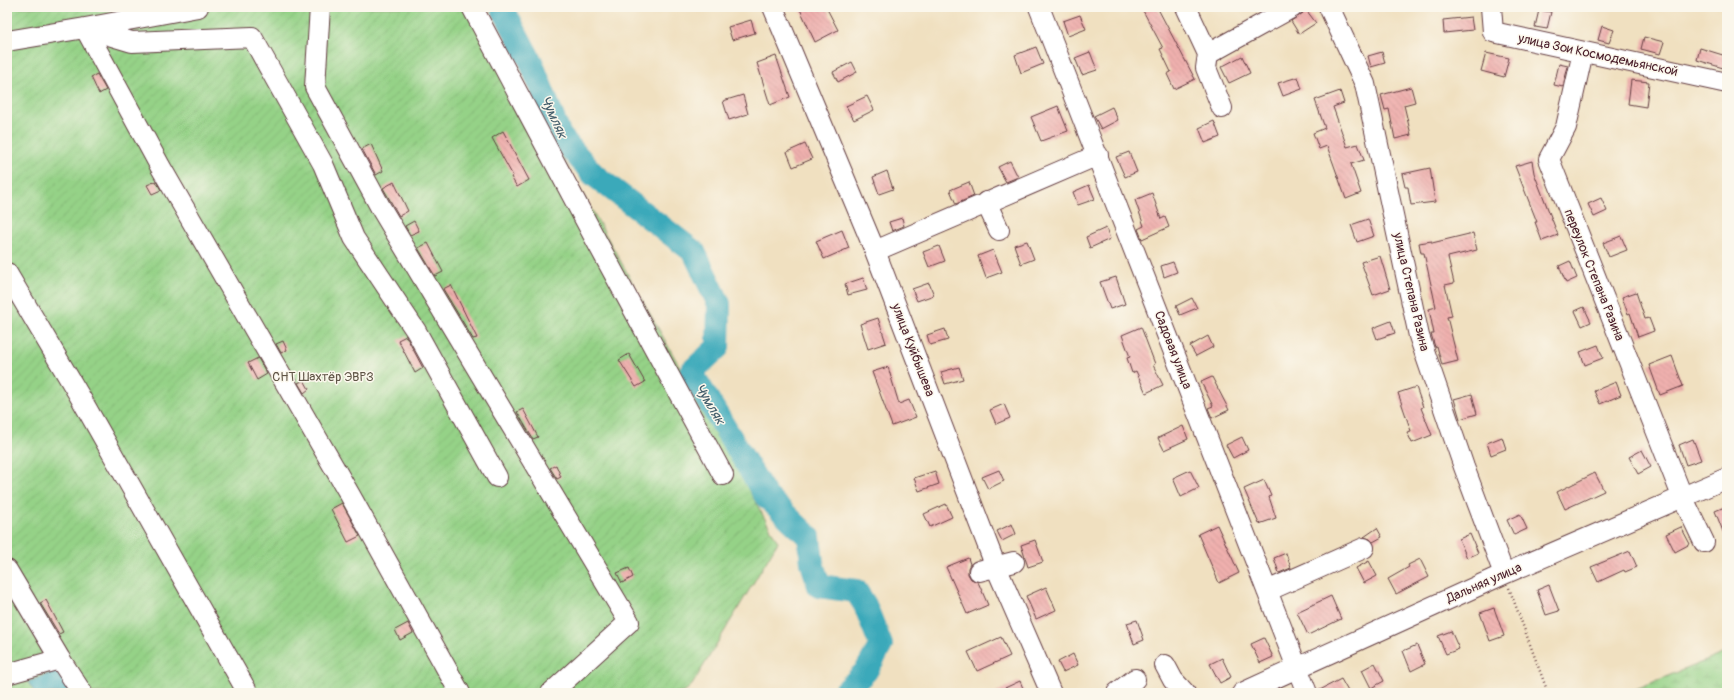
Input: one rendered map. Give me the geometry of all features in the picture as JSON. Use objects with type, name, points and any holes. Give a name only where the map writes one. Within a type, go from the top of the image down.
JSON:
[{"type":"street","points":[[7,40],[85,28],[198,7]]},
{"type":"street","points":[[320,7],[315,87],[382,210],[629,622],[551,693]]},
{"type":"street","points":[[472,7],[723,475]]},
{"type":"street","name":"улица Куйбышева","points":[[773,7],[875,251],[996,567],[1051,693]]},
{"type":"street","name":"Садовая улица","points":[[1039,7],[1098,155],[1296,669],[1307,693]]},
{"type":"street","points":[[1186,7],[1208,54],[1206,68],[1222,108]]},
{"type":"street","points":[[1208,54],[1293,7]]},
{"type":"street","name":"улица Степана Разина","points":[[1329,7],[1365,84],[1419,336],[1464,467],[1504,574]]},
{"type":"street","name":"улица Зои Космодемьянской","points":[[1491,7],[1493,32],[1727,83]]},
{"type":"street","points":[[85,28],[132,42],[252,37],[323,164],[354,238],[416,332],[498,477]]},
{"type":"street","points":[[85,28],[160,166],[350,495],[460,693]]},
{"type":"street","name":"переулок Степана Разина","points":[[1583,52],[1566,127],[1549,159],[1682,496],[1704,542]]},
{"type":"street","points":[[875,251],[1098,155]]},
{"type":"street","points":[[986,202],[999,230]]},
{"type":"street","points":[[7,273],[83,402],[248,693]]},
{"type":"street","name":"Дальняя улица","points":[[1242,693],[1504,574],[1682,496],[1727,478]]},
{"type":"street","points":[[1267,591],[1364,548]]},
{"type":"street","points":[[7,570],[82,693]]},
{"type":"street","points":[[7,674],[60,659]]},
{"type":"street","points":[[1165,665],[1173,680],[1185,693]]},
{"type":"street","points":[[1117,693],[1135,679]]},
{"type":"path","points":[[1504,574],[1548,693]]},
{"type":"green space","name":"СНТ Шахтёр ЭВРЗ","points":[[7,7],[478,7],[778,542],[692,685],[683,693],[7,693]]},
{"type":"green space","points":[[1727,652],[1727,693],[1626,693]]},
{"type":"water","points":[[55,671],[78,693],[35,693],[28,682]]},
{"type":"building","points":[[799,7],[826,7],[838,30],[815,42]]},
{"type":"building","points":[[1141,7],[1157,7],[1195,79],[1174,89],[1167,74],[1171,72],[1160,49],[1163,48]]},
{"type":"building","points":[[1304,7],[1316,23],[1299,34],[1291,21],[1303,13]]},
{"type":"building","points":[[1539,10],[1551,12],[1547,29],[1535,27]]},
{"type":"building","points":[[1080,15],[1086,29],[1068,36],[1063,21]]},
{"type":"building","points":[[1471,17],[1473,30],[1444,33],[1443,20]]},
{"type":"building","points":[[751,20],[755,33],[732,40],[728,27]]},
{"type":"building","points":[[1602,26],[1614,30],[1609,43],[1598,40]]},
{"type":"building","points":[[1644,37],[1664,42],[1660,54],[1641,49]]},
{"type":"building","points":[[1036,47],[1043,64],[1021,73],[1015,55]]},
{"type":"building","points":[[1700,48],[1726,56],[1723,68],[1697,60]]},
{"type":"building","points":[[1090,52],[1097,70],[1082,75],[1075,58]]},
{"type":"building","points":[[1382,52],[1385,63],[1371,67],[1368,56]]},
{"type":"building","points":[[1486,53],[1509,58],[1504,77],[1481,71]]},
{"type":"building","points":[[776,56],[790,97],[770,105],[757,63]]},
{"type":"building","points":[[1242,56],[1250,73],[1229,83],[1221,67]]},
{"type":"building","points":[[852,62],[857,72],[838,82],[833,72]]},
{"type":"building","points":[[1559,64],[1568,66],[1563,87],[1554,85]]},
{"type":"building","points":[[97,74],[106,90],[99,94],[91,77]]},
{"type":"building","points":[[1298,77],[1302,89],[1283,96],[1278,83]]},
{"type":"building","points":[[1631,80],[1649,82],[1646,107],[1628,104]]},
{"type":"building","points":[[1411,87],[1415,102],[1404,105],[1411,135],[1395,139],[1389,109],[1385,110],[1381,95]]},
{"type":"building","points":[[1340,91],[1344,103],[1333,107],[1347,147],[1358,144],[1364,160],[1351,164],[1361,193],[1346,199],[1327,146],[1319,149],[1313,133],[1325,128],[1315,100]]},
{"type":"building","points":[[743,95],[748,114],[729,120],[723,101]]},
{"type":"building","points":[[867,96],[874,110],[854,120],[846,106]]},
{"type":"building","points":[[1058,106],[1068,131],[1041,141],[1031,117]]},
{"type":"building","points":[[1112,107],[1118,120],[1101,129],[1094,116]]},
{"type":"building","points":[[1214,121],[1220,137],[1205,143],[1199,128]]},
{"type":"building","points":[[503,131],[529,180],[517,187],[511,177],[513,176],[492,138]]},
{"type":"building","points":[[371,144],[383,171],[376,175],[362,149]]},
{"type":"building","points":[[805,144],[812,159],[793,167],[787,152]]},
{"type":"building","points":[[1129,152],[1137,172],[1125,177],[1116,157]]},
{"type":"building","points":[[1010,161],[1018,177],[1006,182],[998,167]]},
{"type":"building","points":[[1532,161],[1534,173],[1558,235],[1542,241],[1535,222],[1537,222],[1515,166]]},
{"type":"building","points":[[1430,168],[1435,202],[1411,205],[1408,187],[1405,187],[1402,174]]},
{"type":"building","points":[[887,171],[893,189],[879,194],[873,177]]},
{"type":"building","points":[[156,181],[161,190],[152,194],[147,185]]},
{"type":"building","points":[[394,182],[408,211],[399,216],[383,188]]},
{"type":"building","points":[[969,182],[974,196],[956,204],[950,190]]},
{"type":"building","points":[[1089,185],[1095,199],[1078,205],[1073,192]]},
{"type":"building","points":[[1152,193],[1161,219],[1165,217],[1169,227],[1142,239],[1138,229],[1144,226],[1135,200]]},
{"type":"building","points":[[1601,198],[1607,211],[1594,217],[1588,204]]},
{"type":"building","points":[[902,218],[904,226],[892,231],[889,222]]},
{"type":"building","points":[[1368,219],[1374,236],[1357,242],[1351,225]]},
{"type":"building","points":[[414,221],[419,231],[410,235],[405,226]]},
{"type":"building","points":[[1106,228],[1110,239],[1090,248],[1086,237]]},
{"type":"building","points":[[842,230],[849,248],[824,259],[816,241]]},
{"type":"building","points":[[1473,233],[1477,250],[1448,257],[1454,283],[1445,285],[1452,316],[1447,317],[1458,361],[1442,365],[1437,346],[1435,347],[1431,334],[1434,334],[1429,309],[1436,307],[1424,253],[1421,253],[1419,243],[1432,241],[1432,243]]},
{"type":"building","points":[[1621,236],[1627,250],[1609,257],[1603,243]]},
{"type":"building","points":[[1027,241],[1034,259],[1021,264],[1014,245]]},
{"type":"building","points":[[428,243],[443,272],[435,276],[418,248]]},
{"type":"building","points":[[939,246],[945,261],[929,267],[923,252]]},
{"type":"building","points":[[993,250],[1002,272],[986,278],[978,256]]},
{"type":"building","points":[[1380,256],[1390,289],[1373,295],[1361,262]]},
{"type":"building","points":[[1570,261],[1577,278],[1566,283],[1559,266]]},
{"type":"building","points":[[1173,262],[1177,272],[1164,277],[1161,266]]},
{"type":"building","points":[[1116,277],[1125,304],[1110,309],[1100,282]]},
{"type":"building","points":[[863,278],[867,290],[848,295],[845,284]]},
{"type":"building","points":[[929,283],[934,295],[917,301],[912,289]]},
{"type":"building","points":[[451,285],[477,338],[473,339],[443,289]]},
{"type":"building","points":[[1636,292],[1645,319],[1649,318],[1654,331],[1638,337],[1630,313],[1628,314],[1622,297]]},
{"type":"building","points":[[1192,298],[1197,308],[1180,315],[1176,306]]},
{"type":"building","points":[[1584,307],[1591,322],[1582,326],[1575,311]]},
{"type":"building","points":[[878,318],[886,343],[868,349],[860,324]]},
{"type":"building","points":[[1391,321],[1395,333],[1377,339],[1373,328]]},
{"type":"building","points":[[1141,327],[1155,364],[1153,365],[1163,385],[1146,393],[1136,371],[1132,373],[1127,358],[1130,357],[1122,335]]},
{"type":"building","points":[[945,329],[948,340],[930,345],[927,335]]},
{"type":"building","points":[[406,336],[423,368],[415,373],[398,340]]},
{"type":"building","points":[[1208,336],[1213,347],[1196,356],[1190,346]]},
{"type":"building","points":[[283,341],[287,350],[281,353],[276,344]]},
{"type":"building","points":[[1598,345],[1603,358],[1585,365],[1580,352]]},
{"type":"building","points":[[629,354],[645,382],[636,387],[619,360]]},
{"type":"building","points":[[1672,356],[1683,386],[1660,395],[1649,365]]},
{"type":"building","points":[[258,358],[267,374],[257,380],[248,363]]},
{"type":"building","points":[[888,367],[899,404],[909,400],[916,417],[892,426],[872,372]]},
{"type":"building","points":[[959,367],[963,379],[945,384],[941,372]]},
{"type":"building","points":[[1212,377],[1229,410],[1212,418],[1208,408],[1213,406],[1201,382]]},
{"type":"building","points":[[304,380],[309,389],[304,393],[298,383]]},
{"type":"building","points":[[1616,382],[1621,395],[1600,404],[1594,391]]},
{"type":"building","points":[[1416,387],[1423,407],[1421,408],[1432,435],[1412,443],[1407,432],[1411,431],[1398,393]]},
{"type":"building","points":[[1472,394],[1477,414],[1460,419],[1454,399]]},
{"type":"building","points":[[1004,404],[1010,418],[996,424],[990,410]]},
{"type":"building","points":[[523,409],[538,437],[533,439],[517,412]]},
{"type":"building","points":[[1183,426],[1188,439],[1164,450],[1158,438]]},
{"type":"building","points":[[1242,437],[1248,450],[1233,458],[1226,445]]},
{"type":"building","points":[[1502,437],[1506,449],[1491,455],[1487,443]]},
{"type":"building","points":[[1693,439],[1701,460],[1686,465],[1679,445]]},
{"type":"building","points":[[1642,450],[1651,467],[1638,474],[1629,457]]},
{"type":"building","points":[[556,465],[561,477],[557,479],[550,468]]},
{"type":"building","points":[[999,470],[1004,481],[988,489],[982,477]]},
{"type":"building","points":[[1190,470],[1199,488],[1181,497],[1173,478]]},
{"type":"building","points":[[935,471],[939,484],[919,491],[914,478]]},
{"type":"building","points":[[1595,473],[1604,491],[1565,509],[1557,492]]},
{"type":"building","points":[[1264,480],[1271,496],[1269,497],[1276,518],[1259,524],[1244,489]]},
{"type":"building","points":[[342,503],[360,536],[348,542],[331,509]]},
{"type":"building","points":[[946,504],[952,517],[930,527],[924,514]]},
{"type":"building","points":[[1727,506],[1727,539],[1726,539],[1715,511]]},
{"type":"building","points":[[1520,514],[1527,529],[1514,535],[1507,520]]},
{"type":"building","points":[[1012,524],[1016,534],[1002,541],[997,531]]},
{"type":"building","points":[[1217,525],[1239,573],[1219,583],[1198,534]]},
{"type":"building","points":[[1681,527],[1690,544],[1675,552],[1666,534]]},
{"type":"building","points":[[1377,528],[1382,537],[1373,542],[1364,537]]},
{"type":"building","points":[[1470,534],[1478,553],[1467,558],[1459,539]]},
{"type":"building","points":[[1035,540],[1043,562],[1028,567],[1021,545]]},
{"type":"building","points":[[1630,551],[1637,567],[1625,572],[1624,570],[1598,582],[1591,567]]},
{"type":"building","points":[[1286,553],[1291,568],[1279,573],[1274,558]]},
{"type":"building","points":[[968,558],[970,564],[968,574],[971,579],[978,582],[988,605],[967,614],[946,567]]},
{"type":"building","points":[[1420,559],[1429,577],[1396,594],[1388,579],[1409,567],[1408,565]]},
{"type":"building","points":[[1369,561],[1377,576],[1364,583],[1356,568]]},
{"type":"building","points":[[629,568],[633,577],[622,583],[617,573]]},
{"type":"building","points":[[1549,585],[1559,611],[1546,615],[1537,590]]},
{"type":"building","points":[[1046,587],[1056,610],[1036,619],[1026,596]]},
{"type":"building","points":[[1331,596],[1341,619],[1308,635],[1297,612]]},
{"type":"building","points":[[46,600],[63,632],[59,634],[40,603]]},
{"type":"building","points":[[1494,608],[1504,636],[1490,641],[1480,613]]},
{"type":"building","points":[[1137,620],[1144,640],[1134,644],[1127,623]]},
{"type":"building","points":[[408,623],[413,633],[400,640],[395,630]]},
{"type":"building","points":[[1451,631],[1459,649],[1446,654],[1438,636]]},
{"type":"building","points":[[1001,637],[1010,656],[977,671],[968,652]]},
{"type":"building","points":[[1264,638],[1273,657],[1260,663],[1251,644]]},
{"type":"building","points":[[1417,645],[1425,664],[1411,671],[1403,651]]},
{"type":"building","points":[[1073,654],[1078,665],[1063,672],[1058,662]]},
{"type":"building","points":[[1222,658],[1231,677],[1220,683],[1210,664]]},
{"type":"building","points":[[1375,663],[1384,681],[1371,688],[1362,670]]},
{"type":"building","points":[[1341,679],[1349,693],[1318,693],[1318,691]]},
{"type":"building","points":[[1020,681],[1025,693],[994,693]]},
{"type":"waterway","name":"Чумляк","points":[[502,7],[531,62],[560,136],[594,175],[694,252],[719,304],[718,347],[691,372],[766,496],[809,537],[812,563],[819,586],[856,591],[865,605],[881,645],[866,671],[844,693]]}]
